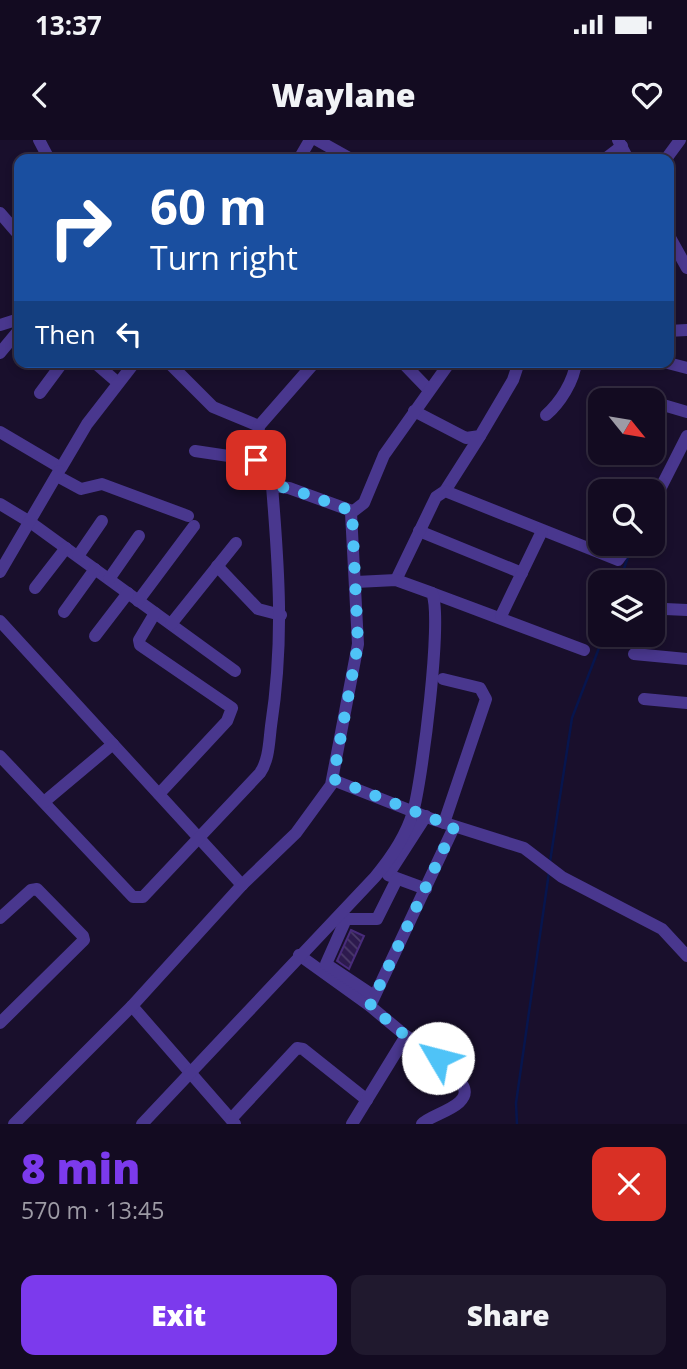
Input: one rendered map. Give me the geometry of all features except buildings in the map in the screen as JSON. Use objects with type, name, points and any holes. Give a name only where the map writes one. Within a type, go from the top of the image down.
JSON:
[{"type":"street","points":[[317,140],[342,154]]},
{"type":"street","points":[[0,213],[14,229]]},
{"type":"street","points":[[674,244],[686,264]]},
{"type":"street","points":[[0,353],[14,336]]},
{"type":"street","points":[[40,393],[58,368]]},
{"type":"street","points":[[101,368],[117,382]]},
{"type":"street","points":[[0,572],[59,472],[117,382],[130,368]]},
{"type":"street","points":[[174,368],[213,407],[259,426]]},
{"type":"street","points":[[0,756],[133,897],[143,897],[260,773],[266,760],[277,686],[281,615],[272,486],[256,467],[259,426],[309,368]]},
{"type":"street","points":[[408,368],[429,390]]},
{"type":"street","points":[[352,511],[363,503],[379,463],[446,368]]},
{"type":"street","points":[[396,580],[436,496],[445,491],[480,436],[513,380],[517,368]]},
{"type":"street","points":[[546,415],[558,403],[574,368]]},
{"type":"street","points":[[665,406],[687,412]]},
{"type":"street","points":[[414,411],[466,438],[480,436]]},
{"type":"street","points":[[0,432],[81,489],[102,484],[191,521],[133,597],[95,636]]},
{"type":"street","points":[[665,479],[687,436]]},
{"type":"street","points":[[195,451],[256,460]]},
{"type":"street","points":[[272,486],[289,488],[352,511]]},
{"type":"street","points":[[445,491],[588,549]]},
{"type":"street","points":[[0,503],[78,556],[235,671]]},
{"type":"street","points":[[14,1124],[132,1006],[242,885],[296,833],[333,779],[358,644],[352,511]]},
{"type":"street","points":[[78,556],[102,521]]},
{"type":"street","points":[[419,531],[522,573]]},
{"type":"street","points":[[501,616],[542,531]]},
{"type":"street","points":[[109,579],[139,536]]},
{"type":"street","points":[[171,624],[236,543]]},
{"type":"street","points":[[35,588],[66,548]]},
{"type":"street","points":[[217,566],[258,609],[281,615]]},
{"type":"street","points":[[64,612],[95,569]]},
{"type":"street","points":[[356,582],[396,580],[501,616],[584,650]]},
{"type":"street","points":[[426,889],[389,877],[388,873],[419,814],[437,607],[432,593]]},
{"type":"street","points":[[665,609],[687,610]]},
{"type":"street","points":[[155,613],[139,640],[140,645],[232,708],[220,729],[159,794]]},
{"type":"street","points":[[0,621],[242,885]]},
{"type":"street","points":[[634,653],[687,659]]},
{"type":"street","points":[[372,1001],[426,889],[449,825],[486,699],[480,688],[443,679]]},
{"type":"street","points":[[644,699],[687,703]]},
{"type":"street","points":[[44,802],[113,744]]},
{"type":"street","points":[[333,779],[449,825],[524,848],[562,877],[662,929],[687,956]]},
{"type":"street","points":[[142,1124],[382,868],[419,814]]},
{"type":"street","points":[[397,879],[377,919],[346,919],[326,964],[372,1001],[406,1036],[437,1053],[438,1069],[461,1083],[463,1096],[458,1104],[427,1118],[422,1124]]},
{"type":"street","points":[[0,917],[31,890],[37,889],[83,936],[82,945],[0,1023]]},
{"type":"street","points":[[299,955],[372,1001]]},
{"type":"street","points":[[132,1006],[233,1121],[297,1048],[303,1049],[367,1100]]},
{"type":"street","points":[[352,1124],[406,1036]]},
{"type":"waterway","points":[[624,570],[628,557]]},
{"type":"waterway","points":[[550,862],[572,718],[599,647]]},
{"type":"waterway","points":[[517,1124],[516,1103],[549,872]]},
{"type":"route","points":[[256,460],[256,467],[272,486],[289,488],[352,511],[358,644],[333,779],[454,827],[370,1006],[406,1036],[434,1050],[438,1058]]}]
